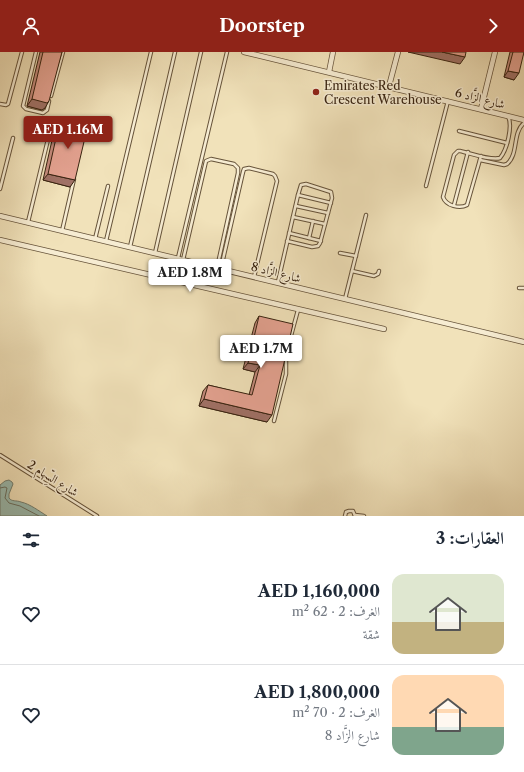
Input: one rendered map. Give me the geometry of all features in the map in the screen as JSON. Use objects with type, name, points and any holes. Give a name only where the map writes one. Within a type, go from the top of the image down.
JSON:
[{"type":"street","name":"شارع الزَّاد 6","points":[[244,52],[524,120]]},
{"type":"street","points":[[329,72],[333,52]]},
{"type":"street","points":[[389,86],[398,52]]},
{"type":"street","points":[[481,109],[495,52]]},
{"type":"street","name":"شارع الزَّاد 8","points":[[0,216],[524,342]]},
{"type":"street","points":[[0,240],[384,329]]},
{"type":"lane","points":[[0,104],[8,104],[22,52]]},
{"type":"lane","points":[[36,52],[23,106],[26,109],[42,113],[45,113],[63,52]]},
{"type":"lane","points":[[106,242],[151,52]]},
{"type":"lane","points":[[130,247],[175,52]]},
{"type":"lane","points":[[155,253],[201,52]]},
{"type":"lane","points":[[181,259],[226,52]]},
{"type":"lane","points":[[56,55],[62,57]]},
{"type":"lane","points":[[426,186],[448,101]]},
{"type":"lane","points":[[481,156],[469,202],[465,207],[447,204],[443,197],[454,155],[460,151],[494,159],[500,158],[505,151],[511,124],[508,116]]},
{"type":"lane","points":[[28,223],[52,125],[56,123],[65,125]]},
{"type":"lane","points":[[480,160],[504,165],[507,164],[512,157],[519,129],[524,123]]},
{"type":"lane","points":[[459,131],[507,142]]},
{"type":"lane","points":[[0,189],[13,138]]},
{"type":"lane","points":[[454,205],[468,152]]},
{"type":"lane","points":[[181,259],[206,161],[211,158],[234,164],[238,168],[219,268]]},
{"type":"lane","points":[[219,268],[244,170],[249,168],[273,174],[277,181],[254,277]]},
{"type":"lane","points":[[62,231],[75,174]]},
{"type":"lane","points":[[278,283],[287,241],[301,185],[306,184],[332,192],[333,195],[331,203],[321,241],[318,246],[315,247],[287,241]]},
{"type":"lane","points":[[95,239],[108,186]]},
{"type":"lane","points":[[298,195],[331,203]]},
{"type":"lane","points":[[296,206],[328,213]]},
{"type":"lane","points":[[345,299],[366,216]]},
{"type":"lane","points":[[293,217],[325,224]]},
{"type":"lane","points":[[308,238],[312,221]]},
{"type":"lane","points":[[289,233],[321,241]]},
{"type":"lane","points":[[340,253],[356,256]]},
{"type":"lane","points":[[352,271],[374,276],[378,274],[378,271]]},
{"type":"lane","points":[[519,288],[524,288]]},
{"type":"lane","points":[[274,421],[286,374],[286,354],[298,309]]},
{"type":"lane","name":"شارع السِّهام 2","points":[[0,455],[97,516]]},
{"type":"lane","points":[[345,516],[346,512],[349,511],[353,511],[355,515],[364,516]]},
{"type":"water","points":[[9,480],[13,484],[9,494],[10,499],[28,504],[47,516],[0,516],[0,485]]},
{"type":"building","points":[[43,52],[62,52],[49,101],[47,103],[32,99]]},
{"type":"building","points":[[442,52],[466,52],[465,57]]},
{"type":"building","points":[[513,52],[524,52],[519,73],[508,71]]},
{"type":"building","points":[[60,120],[86,127],[87,129],[75,180],[48,174]]},
{"type":"building","points":[[259,316],[293,324],[272,415],[204,399],[208,385],[252,395],[260,365],[248,363]]},
{"type":"place","name":"Emirates Red Crescent Warehouse","points":[[316,92]]}]
